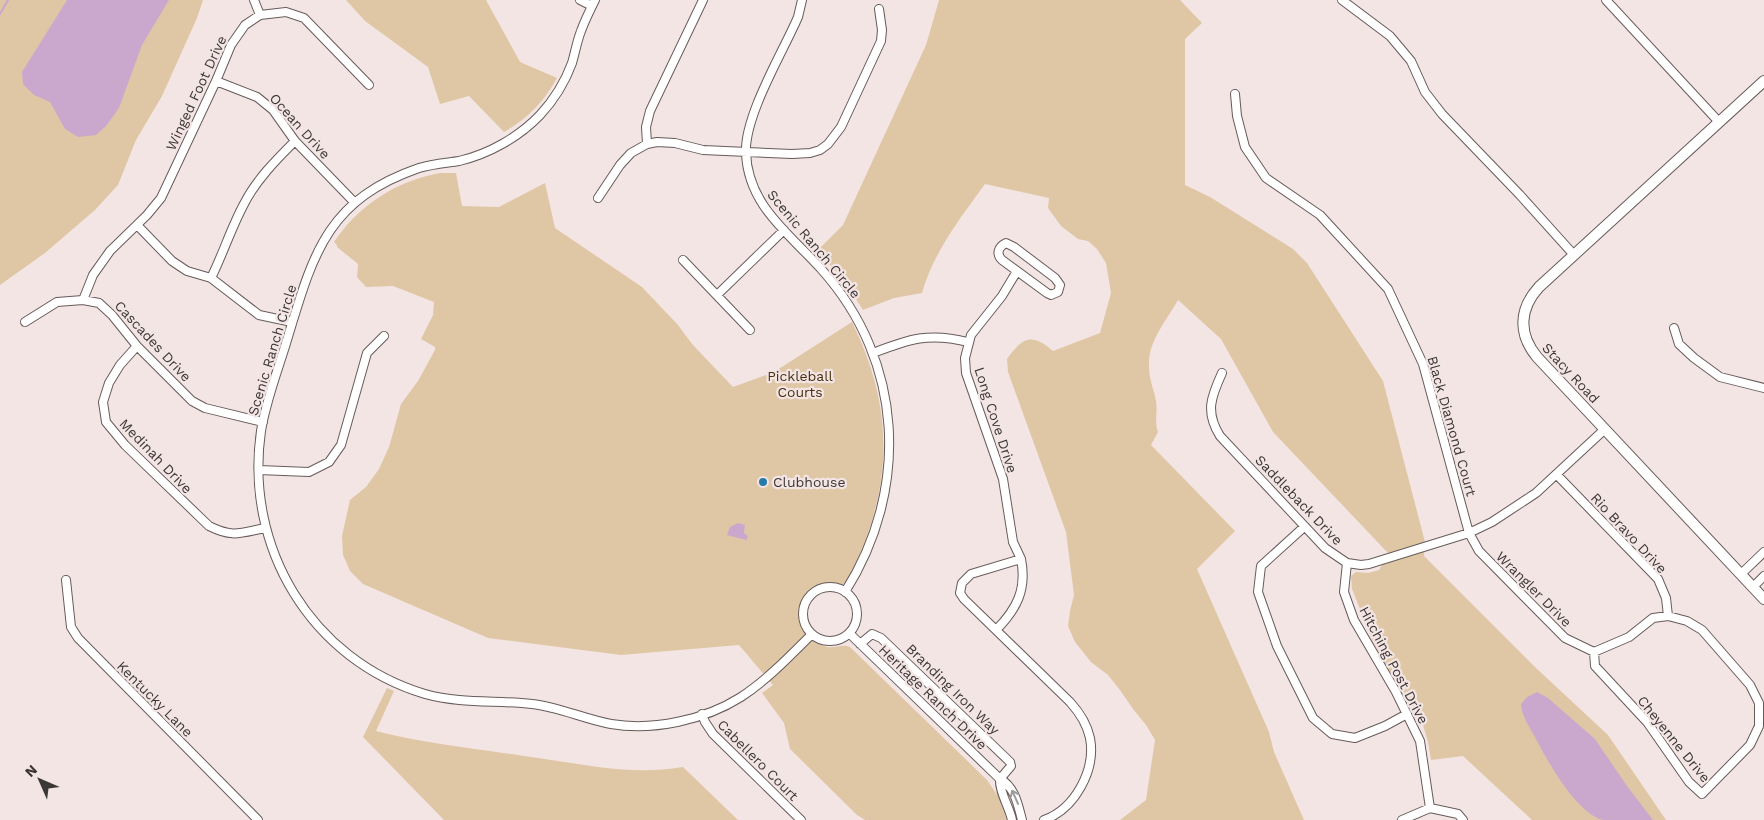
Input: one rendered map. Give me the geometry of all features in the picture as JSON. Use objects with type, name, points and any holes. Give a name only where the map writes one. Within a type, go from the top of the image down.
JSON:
[{"type":"main road","name":"Stacy Road","points":[[1764,81],[1533,294],[1527,305],[1524,317],[1525,338],[1537,357],[1764,599]]},
{"type":"street","points":[[254,0],[260,15],[286,12],[304,18],[369,85]]},
{"type":"street","points":[[580,0],[594,3]]},
{"type":"street","points":[[647,144],[646,127],[650,111],[703,0]]},
{"type":"street","name":"Scenic Ranch Circle","points":[[802,0],[796,22],[755,110],[749,129],[746,152],[750,180],[762,206],[822,269],[858,320],[873,353],[885,397],[890,436],[888,471],[882,508],[862,562],[845,592]]},
{"type":"street","points":[[1342,0],[1390,36],[1411,61],[1424,92],[1442,114],[1520,195],[1574,255]]},
{"type":"street","points":[[1606,0],[1719,122]]},
{"type":"street","name":"Scenic Ranch Circle","points":[[594,3],[580,32],[572,61],[562,84],[549,105],[524,130],[485,153],[424,166],[380,185],[355,203],[333,226],[319,247],[308,271],[266,406],[263,422],[259,470],[260,500],[272,552],[296,597],[312,618],[329,638],[356,659],[395,682],[437,697],[466,702],[540,705],[598,721],[627,726],[659,724],[702,714],[726,705],[752,689],[812,634]]},
{"type":"street","points":[[598,198],[625,159],[631,153],[647,144],[667,142],[703,150],[801,154],[820,150],[828,144],[841,128],[877,51],[881,41],[882,30],[879,9]]},
{"type":"street","name":"Winged Foot Drive","points":[[83,300],[93,276],[110,251],[161,198],[231,45],[245,25],[260,15]]},
{"type":"street","name":"Ocean Drive","points":[[216,81],[257,97],[273,110],[295,141],[355,203]]},
{"type":"street","name":"Black Diamond Court","points":[[1235,94],[1237,116],[1244,147],[1266,178],[1320,215],[1388,289],[1423,364],[1469,533]]},
{"type":"street","points":[[211,278],[228,235],[245,202],[266,172],[295,141]]},
{"type":"street","points":[[138,224],[172,261],[187,271],[211,278],[259,315],[292,322]]},
{"type":"street","points":[[717,296],[784,230]]},
{"type":"street","points":[[1010,244],[1055,278],[1060,284],[1060,288],[1058,292],[1051,295],[1016,271],[999,257],[998,249],[1002,245],[1010,244]]},
{"type":"street","points":[[683,260],[750,330]]},
{"type":"street","name":"Long Cove Drive","points":[[996,630],[1014,610],[1019,599],[1023,576],[1021,559],[1013,542],[1003,479],[965,366],[968,342],[971,335],[1002,296],[1016,271]]},
{"type":"street","name":"Cascades Drive","points":[[25,322],[57,302],[83,300],[99,303],[112,315],[137,346],[192,402],[205,408],[263,422]]},
{"type":"street","points":[[1674,328],[1679,344],[1694,358],[1720,377],[1764,388]]},
{"type":"street","points":[[259,470],[310,472],[329,462],[341,445],[367,353],[384,336]]},
{"type":"street","points":[[873,353],[905,342],[929,337],[940,336],[968,342]]},
{"type":"street","name":"Medinah Drive","points":[[137,346],[120,365],[109,382],[103,402],[106,422],[125,445],[209,526],[224,533],[238,534],[265,528]]},
{"type":"street","name":"Saddleback Drive","points":[[1222,373],[1211,399],[1211,414],[1215,428],[1227,444],[1304,527],[1332,554],[1348,563],[1369,564],[1469,533],[1492,522],[1519,505],[1557,474],[1605,429]]},
{"type":"street","name":"Rio Bravo Drive","points":[[1557,474],[1658,579],[1666,598],[1668,616]]},
{"type":"street","points":[[1304,527],[1261,566],[1258,592],[1277,646],[1313,718],[1332,734],[1355,738],[1386,726],[1407,714]]},
{"type":"street","name":"Wrangler Drive","points":[[1469,533],[1479,552],[1565,638],[1594,652]]},
{"type":"street","points":[[1741,574],[1764,552]]},
{"type":"street","points":[[1021,559],[971,574],[962,583],[960,594],[1070,702],[1083,718],[1091,740],[1089,768],[1078,792],[1061,811],[1044,820]]},
{"type":"street","name":"Hitching Post Drive","points":[[1348,563],[1344,592],[1354,620],[1396,692],[1420,741],[1430,808]]},
{"type":"street","points":[[1752,587],[1764,576]]},
{"type":"street","name":"Kentucky Lane","points":[[66,580],[71,627],[78,638],[258,820]]},
{"type":"street","points":[[828,588],[837,588],[845,592],[855,604],[857,612],[854,627],[849,633],[842,638],[826,641],[812,634],[806,627],[803,619],[803,610],[812,594],[828,588]]},
{"type":"street","points":[[1594,652],[1629,637],[1653,618],[1668,616]]},
{"type":"street","name":"Cheyenne Drive","points":[[1594,652],[1595,666],[1646,722],[1689,782],[1702,794],[1750,745],[1759,726],[1759,703],[1750,684],[1702,630],[1687,621],[1668,616]]},
{"type":"street","name":"Heritage Ranch Drive","points":[[849,633],[1000,779],[1006,782],[1013,792],[1022,820]]},
{"type":"street","name":"Branding Iron Way","points":[[860,644],[872,634],[881,638],[1006,758],[1011,766],[1000,779]]},
{"type":"street","name":"Cabellero Court","points":[[702,714],[705,722],[714,734],[801,820]]},
{"type":"street","name":"Heritage Ranch Drive","points":[[1000,779],[1000,788],[1012,820]]},
{"type":"street","points":[[1402,820],[1430,808],[1458,814],[1463,820]]},
{"type":"green space","points":[[0,0],[203,0],[197,18],[162,96],[136,140],[118,185],[95,210],[45,253],[0,285]]},
{"type":"green space","points":[[346,0],[486,0],[520,62],[557,78],[534,109],[504,132],[469,96],[440,104],[428,67],[365,21]]},
{"type":"green space","points":[[939,0],[1180,0],[1202,23],[1185,39],[1185,185],[1210,197],[1293,249],[1307,263],[1383,381],[1425,542],[1424,556],[1536,668],[1608,735],[1666,820],[1532,820],[1463,756],[1431,760],[1423,725],[1415,708],[1390,672],[1373,642],[1352,589],[1351,576],[1356,572],[1368,573],[1379,570],[1388,553],[1273,432],[1221,339],[1178,300],[1159,332],[1149,357],[1149,371],[1157,409],[1156,424],[1158,432],[1151,445],[1235,531],[1197,569],[1269,732],[1274,752],[1304,820],[1120,820],[1146,800],[1155,740],[1108,675],[1091,662],[1075,642],[1068,626],[1074,595],[1066,532],[1008,372],[1007,359],[1017,346],[1027,340],[1039,341],[1053,351],[1100,333],[1111,293],[1106,263],[1097,249],[1088,241],[1078,239],[1061,226],[1048,208],[1049,198],[985,184],[957,222],[940,250],[922,293],[894,298],[863,310],[843,279],[817,251],[843,225],[926,45]]},
{"type":"green space","name":"Pickleball Courts","points":[[440,173],[456,173],[462,206],[499,207],[545,183],[555,228],[642,287],[733,387],[774,372],[852,322],[867,356],[877,389],[882,421],[883,452],[880,484],[874,516],[863,548],[848,581],[841,584],[819,586],[807,594],[802,602],[801,619],[804,628],[816,642],[827,647],[850,647],[987,780],[1000,799],[1007,820],[865,820],[857,815],[790,749],[784,723],[762,693],[773,685],[739,645],[621,655],[488,638],[363,584],[350,571],[343,555],[342,536],[350,500],[366,487],[379,469],[389,447],[401,404],[418,381],[435,350],[435,347],[421,339],[433,315],[434,302],[393,286],[366,287],[357,277],[358,264],[337,247],[334,242],[355,217],[380,197],[408,182]]},
{"type":"green space","points":[[387,688],[394,691],[376,731],[434,743],[607,768],[644,770],[683,767],[738,820],[444,820],[363,737]]},
{"type":"shaded area","points":[[67,0],[169,0],[142,45],[119,108],[106,126],[96,135],[78,137],[65,129],[50,102],[34,95],[23,84],[22,72]]},
{"type":"shaded area","points":[[738,523],[745,525],[744,533],[748,536],[746,540],[727,535],[730,527]]},
{"type":"shaded area","points":[[1537,692],[1548,698],[1595,739],[1653,820],[1603,820],[1593,816],[1583,808],[1564,786],[1548,761],[1523,714],[1521,704],[1527,697]]},
{"type":"waterway","points":[[0,14],[8,0]]},
{"type":"place","name":"Clubhouse","points":[[763,482]]}]
